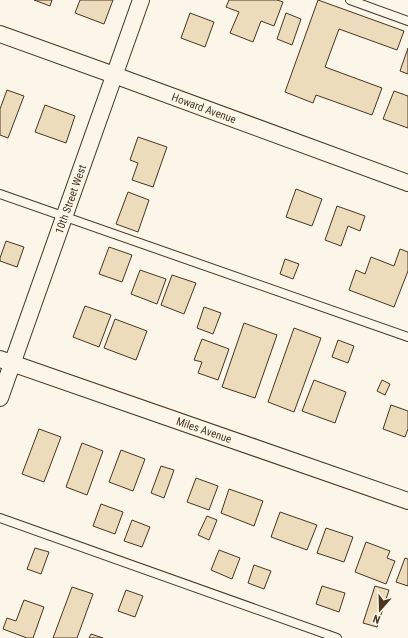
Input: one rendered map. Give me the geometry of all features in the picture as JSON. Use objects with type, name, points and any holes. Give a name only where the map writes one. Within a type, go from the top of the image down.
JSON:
[{"type":"street","name":"10th Street West","points":[[0,398],[6,361],[64,217],[141,0]]},
{"type":"street","name":"Howard Avenue","points":[[0,34],[408,183]]},
{"type":"street","name":"Miles Avenue","points":[[6,361],[408,502]]},
{"type":"lane","points":[[350,0],[408,21]]},
{"type":"lane","points":[[0,194],[408,337]]},
{"type":"lane","points":[[0,518],[337,638]]},
{"type":"building","points":[[34,0],[52,0],[50,6]]},
{"type":"building","points":[[80,0],[113,0],[104,24],[75,13]]},
{"type":"building","points":[[229,0],[277,0],[283,2],[274,26],[261,21],[253,42],[230,33],[239,12],[226,7]]},
{"type":"building","points":[[318,0],[404,31],[397,50],[339,29],[325,67],[382,88],[372,115],[316,95],[313,103],[285,92]]},
{"type":"building","points":[[190,13],[214,22],[205,47],[181,38]]},
{"type":"building","points":[[286,13],[301,19],[292,45],[277,39]]},
{"type":"building","points":[[408,48],[408,74],[400,71]]},
{"type":"building","points":[[7,90],[24,96],[8,138],[0,135],[0,109]]},
{"type":"building","points":[[394,91],[408,96],[408,128],[383,119]]},
{"type":"building","points":[[45,105],[75,116],[66,143],[35,132]]},
{"type":"building","points":[[138,137],[167,147],[153,187],[132,180],[138,163],[130,160]]},
{"type":"building","points":[[296,189],[322,199],[312,226],[286,217]]},
{"type":"building","points":[[128,192],[149,200],[138,232],[116,224]]},
{"type":"building","points":[[337,206],[365,216],[360,231],[348,226],[341,246],[325,240]]},
{"type":"building","points":[[6,241],[24,247],[17,267],[0,261]]},
{"type":"building","points":[[109,247],[132,255],[122,282],[99,274]]},
{"type":"building","points":[[400,249],[408,252],[408,271],[394,307],[349,290],[356,270],[365,274],[371,257],[394,266]]},
{"type":"building","points":[[285,259],[299,264],[293,279],[280,274]]},
{"type":"building","points":[[140,270],[166,279],[157,304],[131,294]]},
{"type":"building","points":[[172,275],[196,283],[184,314],[161,305]]},
{"type":"building","points":[[85,306],[111,315],[99,347],[73,337]]},
{"type":"building","points":[[204,307],[221,313],[213,334],[197,328]]},
{"type":"building","points":[[115,319],[147,331],[136,360],[104,348]]},
{"type":"building","points":[[244,323],[277,335],[255,398],[222,387]]},
{"type":"building","points":[[294,328],[321,338],[294,412],[268,402]]},
{"type":"building","points":[[202,339],[229,349],[218,380],[198,373],[202,362],[194,360]]},
{"type":"building","points":[[338,340],[354,346],[348,363],[332,357]]},
{"type":"building","points":[[314,380],[346,392],[335,423],[302,411]]},
{"type":"building","points":[[382,380],[390,384],[385,395],[377,391]]},
{"type":"building","points":[[391,405],[408,411],[408,429],[405,437],[383,429]]},
{"type":"building","points":[[39,429],[61,437],[44,482],[22,474]]},
{"type":"building","points":[[82,443],[103,451],[87,495],[66,487]]},
{"type":"building","points":[[121,450],[145,459],[133,491],[109,482]]},
{"type":"building","points":[[161,466],[174,470],[164,498],[151,493]]},
{"type":"building","points":[[196,478],[218,486],[209,510],[187,502]]},
{"type":"building","points":[[229,489],[263,501],[254,526],[221,513]]},
{"type":"building","points":[[101,504],[123,512],[115,534],[93,526]]},
{"type":"building","points":[[280,512],[317,525],[307,550],[271,537]]},
{"type":"building","points":[[207,516],[217,520],[209,540],[198,535]]},
{"type":"building","points":[[132,520],[150,527],[142,547],[124,541]]},
{"type":"building","points":[[326,528],[353,537],[344,562],[317,553]]},
{"type":"building","points":[[366,542],[390,551],[387,558],[395,561],[386,584],[355,572]]},
{"type":"building","points":[[35,548],[49,552],[41,574],[27,569]]},
{"type":"building","points":[[219,550],[240,558],[232,579],[211,570]]},
{"type":"building","points":[[405,558],[408,559],[408,586],[396,582]]},
{"type":"building","points":[[254,565],[271,571],[264,589],[248,583]]},
{"type":"building","points":[[322,586],[345,593],[339,612],[316,604]]},
{"type":"building","points":[[375,586],[389,590],[377,627],[363,623]]},
{"type":"building","points":[[72,587],[93,594],[77,638],[53,638]]},
{"type":"building","points":[[126,590],[143,596],[135,617],[118,611]]},
{"type":"building","points":[[24,600],[44,607],[33,638],[27,638],[3,629],[7,618],[16,621]]},
{"type":"building","points":[[91,634],[103,638],[89,638]]}]
